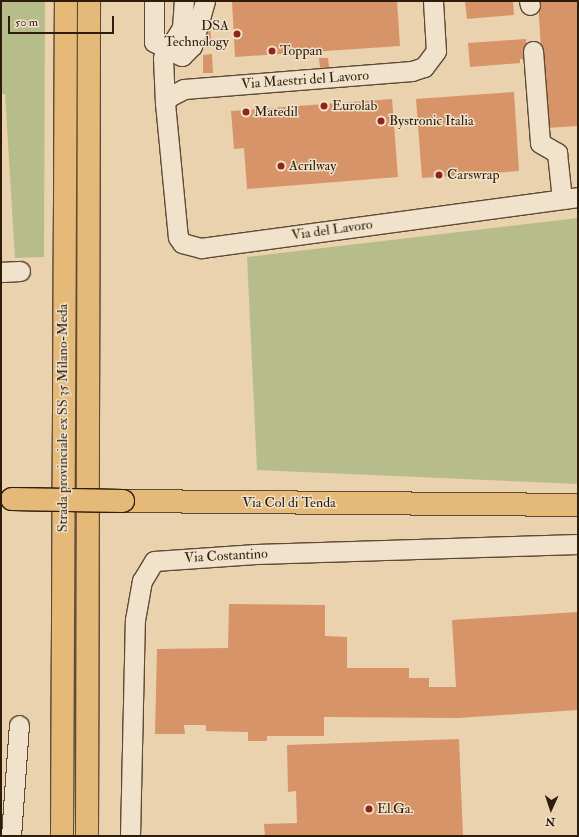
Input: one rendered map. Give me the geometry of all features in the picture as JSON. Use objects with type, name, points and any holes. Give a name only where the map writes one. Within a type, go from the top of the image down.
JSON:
[{"type":"main road","name":"Strada provinciale ex SS 35 Milano-Meda","points":[[62,836],[66,1]]},
{"type":"main road","name":"Strada provinciale ex SS 35 Milano-Meda","points":[[87,836],[89,1]]},
{"type":"main road","name":"Via Col di Tenda","points":[[6,499],[578,506]]},
{"type":"street","points":[[154,1],[154,42],[182,56],[192,46],[205,1]]},
{"type":"street","points":[[166,102],[163,58],[182,28],[184,1]]},
{"type":"street","name":"Via Maestri del Lavoro","points":[[166,102],[174,93],[184,89],[412,72],[424,67],[436,51],[433,1]]},
{"type":"street","points":[[533,51],[540,143],[557,153],[570,198]]},
{"type":"street","name":"Via del Lavoro","points":[[166,102],[178,237],[182,242],[196,247],[570,198]]},
{"type":"street","points":[[1,272],[20,270]]},
{"type":"street","name":"Via Costantino","points":[[130,836],[135,620],[142,580],[154,561],[256,554],[578,544]]},
{"type":"street","points":[[11,836],[19,725]]},
{"type":"green space","points":[[1,1],[45,1],[44,257],[15,258],[5,94],[1,94]]},
{"type":"green space","points":[[578,218],[578,484],[257,470],[247,257]]},
{"type":"building","points":[[232,1],[397,1],[400,46],[235,57]]},
{"type":"building","points":[[465,1],[513,1],[514,15],[467,19]]},
{"type":"building","points":[[538,1],[578,1],[578,126],[546,128]]},
{"type":"building","points":[[204,27],[210,27],[212,47],[206,48]]},
{"type":"building","points":[[526,39],[528,59],[520,59],[520,63],[470,67],[468,43]]},
{"type":"building","points":[[212,54],[213,73],[203,73],[203,55]]},
{"type":"building","points":[[319,58],[328,58],[329,67],[320,68]]},
{"type":"building","points":[[514,92],[519,171],[422,178],[416,99]]},
{"type":"building","points":[[392,99],[398,177],[247,189],[244,148],[234,149],[231,111]]},
{"type":"building","points":[[229,604],[325,605],[325,636],[347,637],[347,668],[409,668],[409,678],[429,678],[429,687],[456,687],[452,620],[578,612],[578,710],[458,718],[324,717],[324,736],[267,736],[267,741],[248,741],[248,732],[206,731],[206,725],[184,725],[185,734],[155,734],[157,649],[228,648]]},
{"type":"building","points":[[459,739],[463,836],[265,836],[264,824],[297,823],[296,791],[288,792],[287,745]]},
{"type":"place","name":"DSA Technology","points":[[237,34]]},
{"type":"place","name":"Toppan","points":[[272,51]]},
{"type":"place","name":"Eurolab","points":[[324,106]]},
{"type":"place","name":"Matedil","points":[[246,112]]},
{"type":"place","name":"Bystronic Italia","points":[[381,121]]},
{"type":"place","name":"Acrilway","points":[[281,166]]},
{"type":"place","name":"Carswrap","points":[[439,175]]},
{"type":"place","name":"El.Ga.","points":[[369,809]]}]
